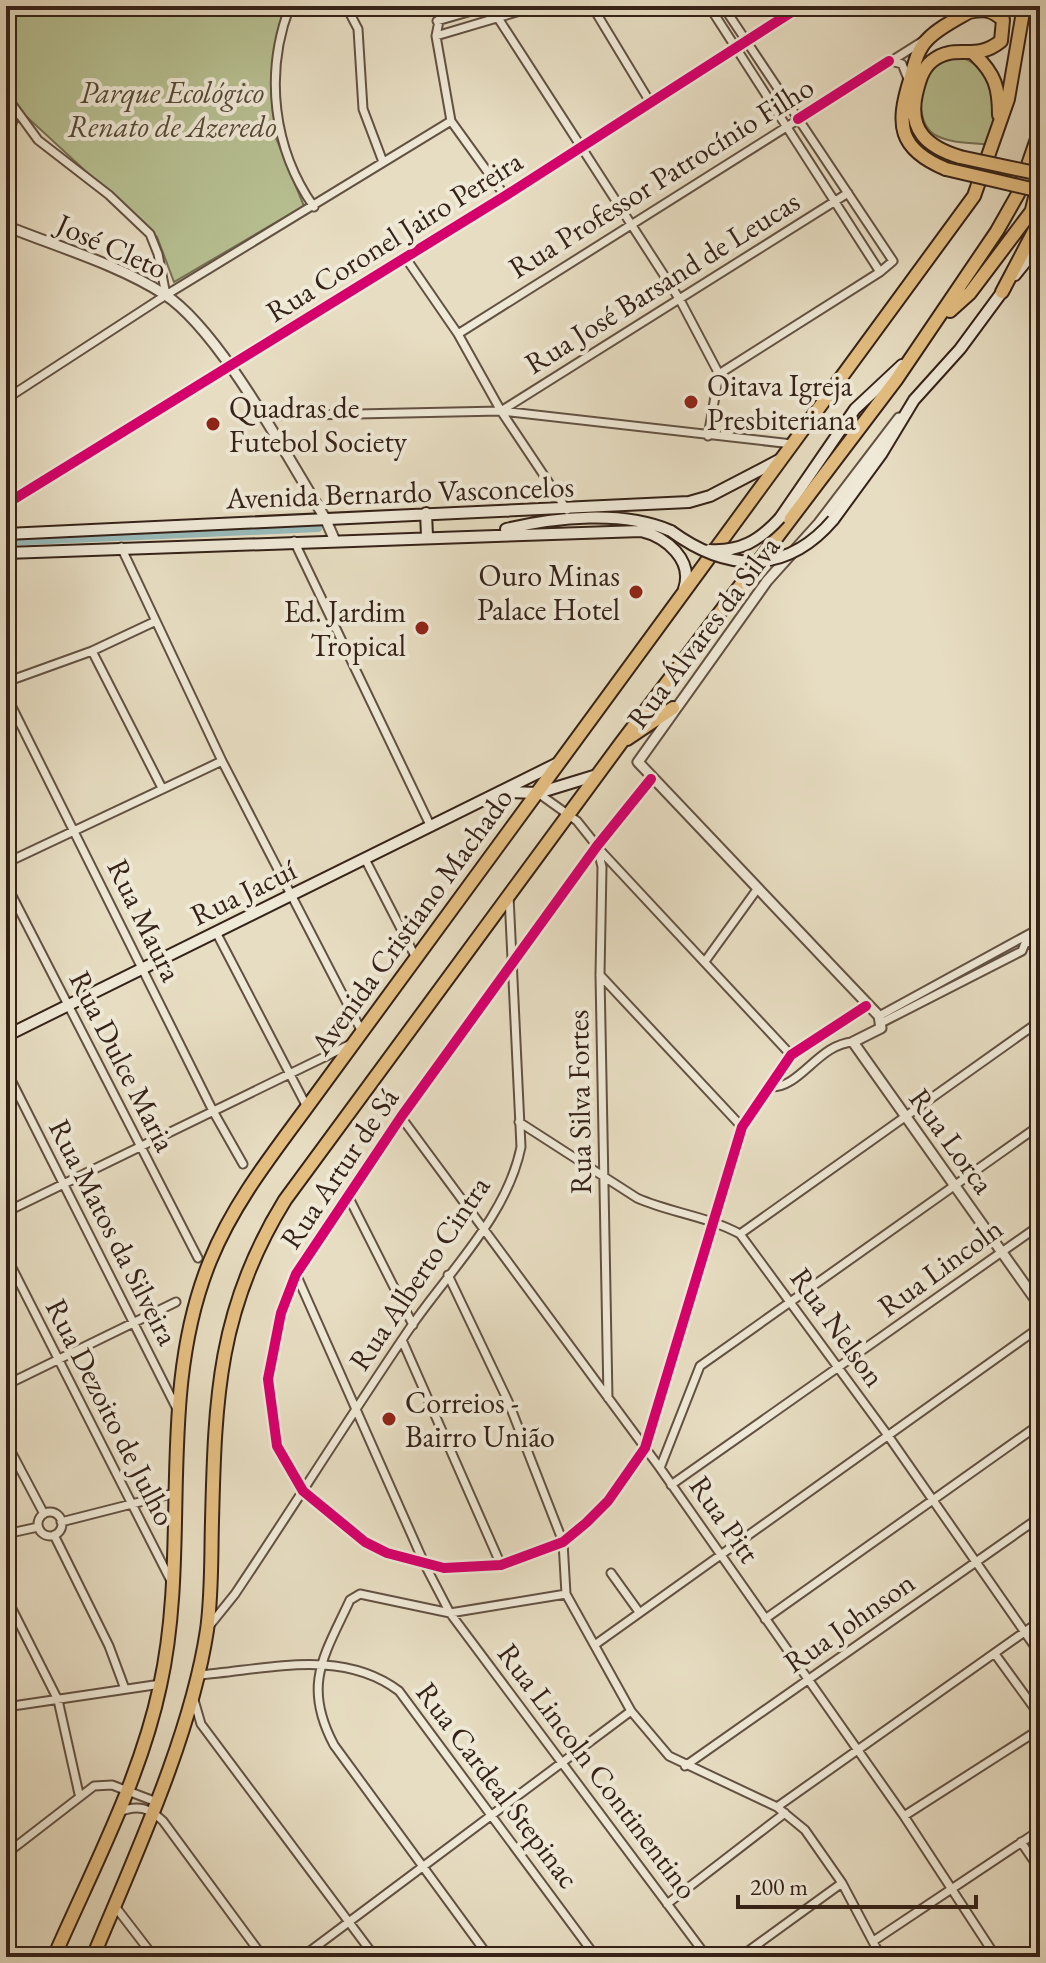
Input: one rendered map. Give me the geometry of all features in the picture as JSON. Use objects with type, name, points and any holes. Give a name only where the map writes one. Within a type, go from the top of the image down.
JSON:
[{"type":"highway","name":"Avenida Cristiano Machado","points":[[54,1957],[126,1790],[161,1684],[175,1589],[175,1493],[189,1333],[209,1263],[238,1205],[307,1107],[974,196],[998,133],[1018,60],[1024,6]]},
{"type":"highway","points":[[975,55],[1001,41],[1003,20],[988,9],[974,9],[927,39],[919,51],[900,119],[906,140],[926,161],[946,169],[1040,191]]},
{"type":"highway","points":[[998,133],[998,84],[975,55],[958,51],[931,62],[919,80],[912,110],[915,127],[926,141],[960,157],[1040,176],[1036,216],[1002,292]]},
{"type":"highway","points":[[93,1957],[182,1728],[199,1675],[210,1592],[214,1420],[220,1371],[241,1283],[254,1252],[285,1200],[569,812],[806,502],[935,324],[1018,194],[1040,130]]},
{"type":"highway","points":[[935,324],[970,293],[1036,216]]},
{"type":"highway","points":[[621,743],[673,708]]},
{"type":"main road","name":"Rua Álvares da Silva","points":[[914,400],[965,343],[1040,244]]},
{"type":"main road","points":[[484,534],[530,523],[633,519],[671,531],[710,550],[737,550],[764,536],[780,518],[855,409],[910,359]]},
{"type":"main road","points":[[671,531],[691,545],[718,557],[767,561],[801,549],[817,539],[833,520],[882,453],[914,400]]},
{"type":"main road","name":"Avenida Bernardo Vasconcelos","points":[[10,534],[689,502],[710,496],[785,457]]},
{"type":"main road","points":[[426,513],[427,536]]},
{"type":"main road","name":"Avenida Bernardo Vasconcelos","points":[[6,553],[484,534],[641,531],[658,535],[677,551],[687,577],[676,605]]},
{"type":"main road","name":"Rua Jacuí","points":[[6,1036],[560,762]]},
{"type":"main road","name":"Rua Jacuí","points":[[502,792],[538,793],[598,775]]},
{"type":"street","points":[[290,6],[276,71],[276,109],[282,143],[296,181],[314,207]]},
{"type":"street","points":[[346,6],[358,29],[363,109],[383,162]]},
{"type":"street","points":[[442,6],[436,36],[451,121],[505,196]]},
{"type":"street","points":[[437,21],[489,6]]},
{"type":"street","points":[[436,36],[537,6]]},
{"type":"street","points":[[592,6],[650,102]]},
{"type":"street","points":[[709,6],[880,272]]},
{"type":"street","points":[[719,374],[893,261],[723,6]]},
{"type":"street","name":"Rua Coronel Jairo Pereira","points":[[6,510],[7,499],[505,196],[801,6]]},
{"type":"street","points":[[498,18],[579,148],[680,300],[719,374],[708,436]]},
{"type":"street","name":"Rua Professor Patrocínio Filho","points":[[458,334],[927,39]]},
{"type":"street","points":[[889,61],[902,64],[909,82]]},
{"type":"street","points":[[6,96],[15,113],[38,140],[109,195],[150,234],[158,254],[166,295]]},
{"type":"street","points":[[6,145],[15,113]]},
{"type":"street","points":[[6,399],[166,295],[451,121]]},
{"type":"street","name":"Rua José Barsand de Leucas","points":[[501,411],[848,193]]},
{"type":"street","name":"José Cleto","points":[[6,226],[139,280],[166,295],[187,313],[230,366],[325,518],[335,541]]},
{"type":"street","points":[[405,257],[458,334],[501,411],[567,510]]},
{"type":"street","name":"Rua Álvares da Silva","points":[[881,1019],[651,779],[638,762],[638,756],[767,581],[819,523],[914,400]]},
{"type":"street","points":[[261,416],[501,411],[795,444]]},
{"type":"street","points":[[6,521],[10,534]]},
{"type":"street","points":[[294,541],[432,827]]},
{"type":"street","points":[[6,1212],[140,1149],[359,1037],[222,761],[121,547]]},
{"type":"street","points":[[6,682],[92,651],[156,621]]},
{"type":"street","points":[[92,651],[162,788]]},
{"type":"street","name":"Rua Maura","points":[[6,695],[213,1111],[243,1164]]},
{"type":"street","points":[[6,863],[222,761]]},
{"type":"street","name":"Rua Artur de Sá","points":[[651,779],[597,846],[401,1117],[296,1274],[281,1313],[268,1379],[277,1446],[303,1491],[365,1542],[425,1565],[464,1570],[501,1565],[563,1542],[608,1501],[645,1448],[742,1127],[791,1055],[866,1006]]},
{"type":"street","name":"Rua Jacuí","points":[[538,793],[569,812]]},
{"type":"street","points":[[569,812],[791,1055]]},
{"type":"street","name":"Rua Silva Fortes","points":[[597,846],[602,867],[600,975],[608,1401]]},
{"type":"street","points":[[365,859],[416,958]]},
{"type":"street","name":"Rua Dulce Maria","points":[[6,884],[198,1258]]},
{"type":"street","points":[[706,960],[758,888]]},
{"type":"street","name":"Rua Alberto Cintra","points":[[207,1628],[235,1594],[402,1340],[484,1228],[514,1175],[521,1147],[509,894]]},
{"type":"street","name":"Rua Artur de Sá","points":[[770,1087],[791,1080],[831,1047],[853,1042],[881,1028],[881,1019],[1022,951],[1027,937],[1040,928]]},
{"type":"street","points":[[216,932],[307,1107]]},
{"type":"street","points":[[1027,937],[1040,955]]},
{"type":"street","points":[[600,975],[742,1127]]},
{"type":"street","points":[[740,1234],[1040,1021]]},
{"type":"street","name":"Rua Lorca","points":[[853,1042],[1040,1306]]},
{"type":"street","name":"Rua Matos da Silveira","points":[[6,1070],[180,1415]]},
{"type":"street","name":"Rua Pitt","points":[[401,1117],[660,1468],[904,1816],[996,1957]]},
{"type":"street","name":"Rua Nelson","points":[[519,1122],[604,1177],[656,1206],[713,1220],[740,1234],[889,1437],[1022,1633],[1040,1654]]},
{"type":"street","points":[[660,1468],[700,1366],[1040,1125]]},
{"type":"street","points":[[348,1196],[413,1325]]},
{"type":"street","name":"Rua Lincoln","points":[[671,1485],[1040,1225]]},
{"type":"street","name":"Rua Dezoito de Julho","points":[[6,1256],[175,1589]]},
{"type":"street","points":[[296,1274],[425,1565],[450,1613]]},
{"type":"street","points":[[448,1275],[508,1401],[563,1542],[566,1594],[631,1711],[650,1738],[685,1766],[785,1813],[823,1852],[875,1940],[881,1957]]},
{"type":"street","points":[[6,1385],[176,1302]]},
{"type":"street","points":[[596,1644],[1040,1327]]},
{"type":"street","points":[[402,1340],[501,1565]]},
{"type":"street","points":[[765,1619],[1040,1424]]},
{"type":"street","points":[[6,1442],[44,1514]]},
{"type":"street","points":[[54,1535],[61,1522],[175,1493]]},
{"type":"street","points":[[44,1514],[54,1514],[61,1522]]},
{"type":"street","points":[[38,1527],[44,1514]]},
{"type":"street","name":"Rua Johnson","points":[[685,1766],[1040,1517]]},
{"type":"street","points":[[6,1534],[38,1527]]},
{"type":"street","points":[[38,1527],[46,1535],[54,1535]]},
{"type":"street","points":[[54,1535],[109,1646],[125,1689]]},
{"type":"street","points":[[611,1573],[639,1612]]},
{"type":"street","points":[[210,1592],[220,1599],[235,1594]]},
{"type":"street","points":[[489,1957],[334,1745],[323,1725],[316,1694],[321,1663],[350,1600],[366,1594],[450,1613],[566,1594]]},
{"type":"street","points":[[6,1597],[58,1700],[79,1794]]},
{"type":"street","name":"Rua Lincoln Continentino","points":[[450,1613],[707,1957]]},
{"type":"street","points":[[777,1807],[1040,1621]]},
{"type":"street","points":[[995,1654],[1040,1716]]},
{"type":"street","name":"Rua Cardeal Stepinac","points":[[199,1675],[321,1663],[372,1674],[399,1691],[596,1957]]},
{"type":"street","points":[[6,1707],[161,1684]]},
{"type":"street","points":[[193,1698],[203,1728],[375,1957]]},
{"type":"street","points":[[302,1957],[631,1711]]},
{"type":"street","points":[[182,1728],[190,1724],[203,1728]]},
{"type":"street","points":[[904,1816],[1040,1729]]},
{"type":"street","points":[[6,1854],[79,1794],[102,1784],[126,1790],[153,1805],[263,1957]]},
{"type":"street","points":[[116,1814],[153,1805]]},
{"type":"street","points":[[667,1904],[785,1813]]},
{"type":"street","points":[[875,1940],[1040,1830]]},
{"type":"street","points":[[1021,1842],[1040,1870]]},
{"type":"street","points":[[740,1957],[842,1883]]},
{"type":"street","points":[[114,1905],[154,1957]]},
{"type":"street","points":[[108,1921],[126,1919]]},
{"type":"green space","name":"Parque Ecológico Renato de Azeredo","points":[[6,6],[288,6],[274,72],[276,138],[304,206],[174,282],[157,237],[15,106],[6,89]]},
{"type":"green space","points":[[958,56],[980,70],[992,92],[994,118],[985,144],[941,138],[923,120],[921,98],[926,77],[939,62]]},
{"type":"waterway","points":[[6,542],[318,528]]},
{"type":"cycle path","points":[[6,504],[505,196],[801,6]]},
{"type":"cycle path","points":[[798,119],[889,61]]},
{"type":"cycle path","points":[[651,779],[597,846],[401,1117],[296,1274],[281,1313],[268,1379],[277,1446],[303,1491],[365,1542],[387,1553],[444,1568],[501,1565],[563,1542],[586,1523],[608,1501],[645,1448],[742,1127],[791,1055],[866,1006]]},
{"type":"place","name":"Oitava Igreja Presbiteriana","points":[[691,402]]},
{"type":"place","name":"Quadras de Futebol Society","points":[[213,424]]},
{"type":"place","name":"Ouro Minas Palace Hotel","points":[[636,592]]},
{"type":"place","name":"Ed. Jardim Tropical","points":[[422,628]]},
{"type":"place","name":"Correios - Bairro União","points":[[389,1419]]}]
